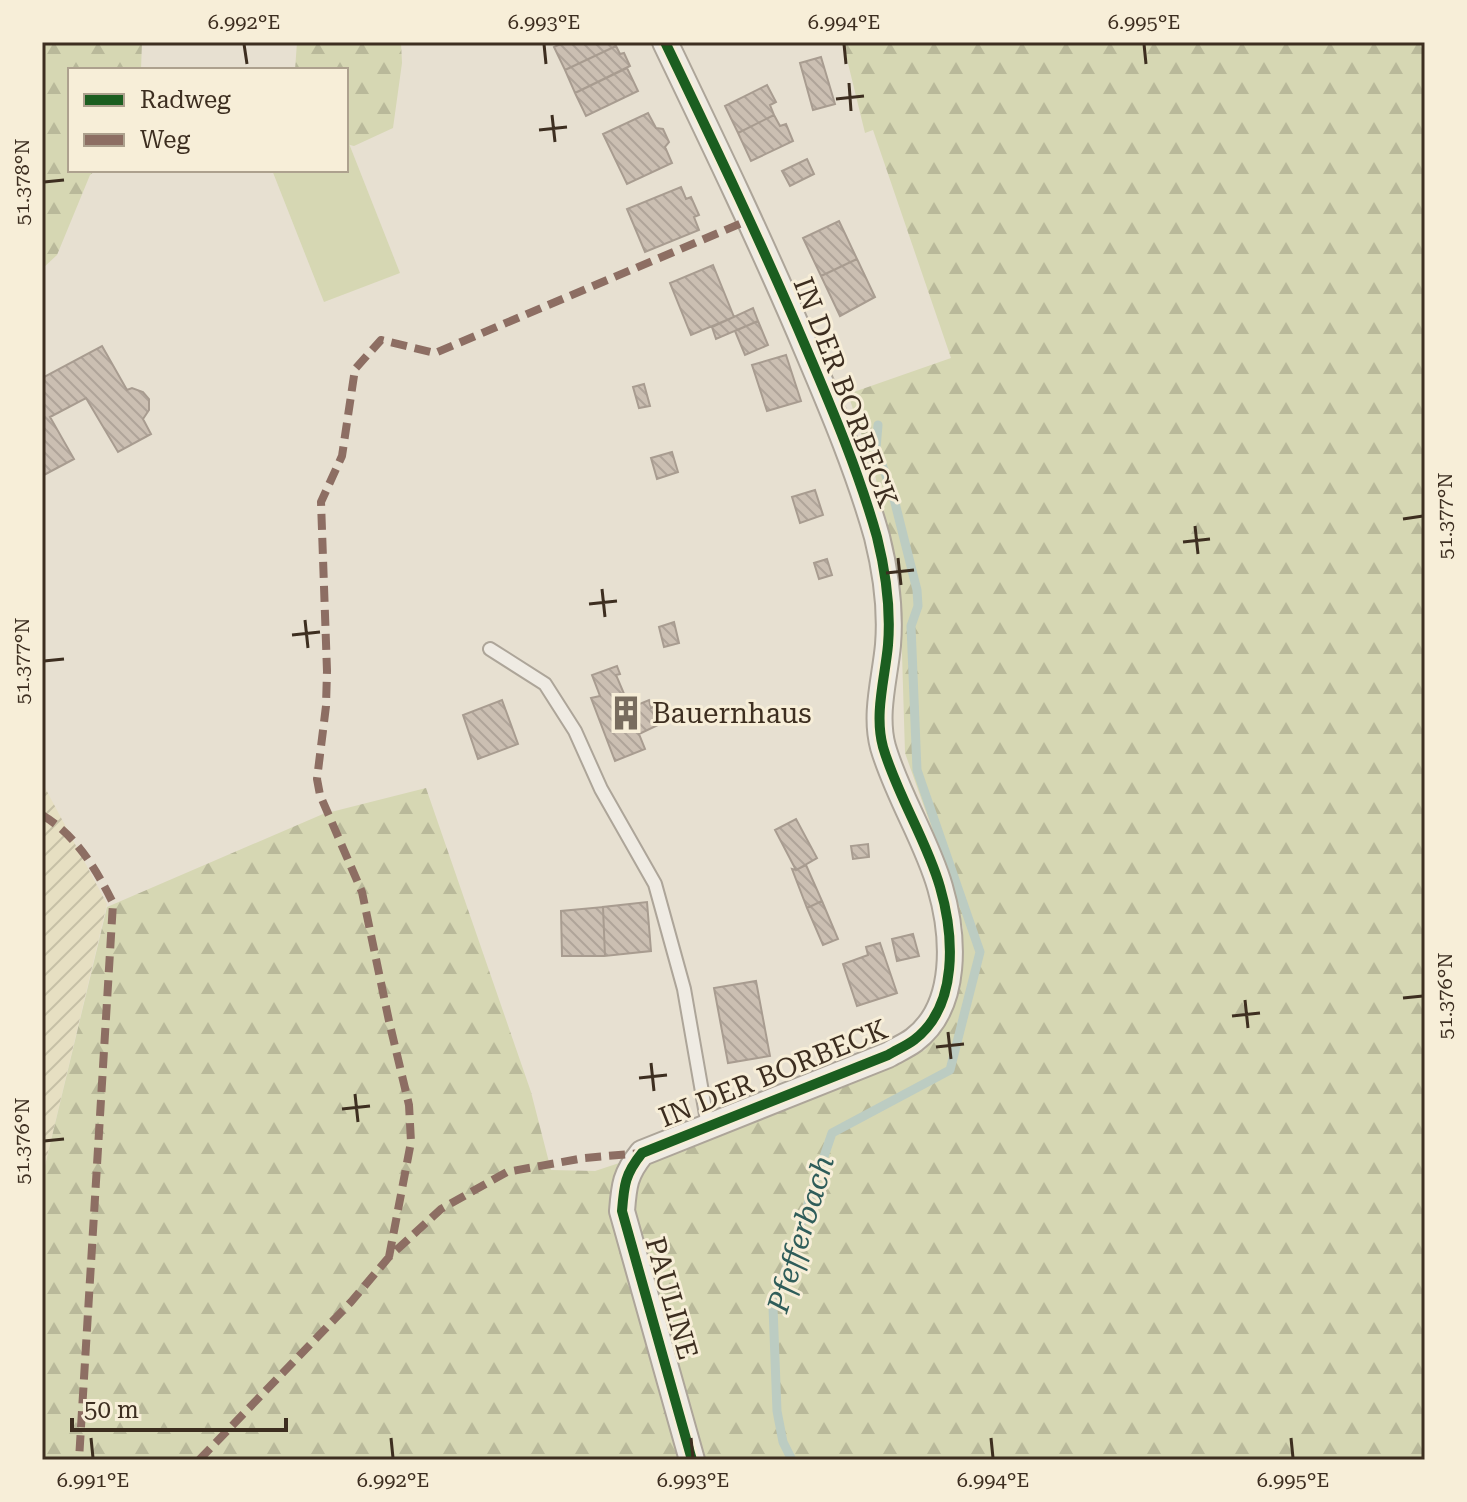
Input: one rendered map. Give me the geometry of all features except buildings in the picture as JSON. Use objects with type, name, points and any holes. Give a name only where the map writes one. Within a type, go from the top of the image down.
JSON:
[{"type":"street","name":"IN DER BORBECK","points":[[642,1153],[888,1055],[915,1039],[934,1018],[945,994],[949,949],[940,886],[883,745],[880,704],[890,612],[888,586],[876,537],[843,434],[791,311],[665,42]]},
{"type":"street","name":"PAULINE","points":[[642,1153],[629,1169],[622,1211],[692,1460]]},
{"type":"lane","name":"IN DER BORBECK","points":[[490,649],[545,684],[575,731],[601,789],[655,884],[684,989],[708,1126]]},
{"type":"shaded area","points":[[42,782],[107,904],[42,1178]]},
{"type":"green space","points":[[42,42],[142,42],[141,68],[68,68],[68,172],[94,172],[57,255],[42,269]]},
{"type":"green space","points":[[297,42],[401,42],[402,63],[393,128],[354,146],[348,144],[348,68],[295,68]]},
{"type":"green space","points":[[837,42],[1425,42],[1425,1460],[42,1460],[42,1178],[107,907],[323,814],[426,788],[531,1092],[551,1170],[595,1171],[725,1128],[873,1072],[925,1050],[952,1012],[963,960],[963,928],[949,877],[905,753],[900,588],[875,475],[848,394],[951,358],[873,130],[865,133],[844,47]]},
{"type":"green space","points":[[348,141],[400,273],[324,302],[273,172],[348,172]]},
{"type":"waterway","name":"Pfefferbach","points":[[792,1460],[783,1442],[777,1411],[773,1307],[832,1133],[950,1070],[980,952],[917,770],[911,626],[918,606],[917,590],[893,495],[876,448],[878,425]]},
{"type":"marked path","points":[[389,1257],[411,1142],[409,1105],[362,892],[320,795],[317,779],[327,671],[321,502],[342,456],[355,369],[381,340],[435,353],[749,220]]},
{"type":"marked path","points":[[42,815],[65,832],[84,854],[113,903],[79,1460]]},
{"type":"marked path","points":[[199,1460],[351,1302],[389,1257],[441,1209],[507,1172],[584,1158],[642,1153]]},
{"type":"cycle path","points":[[665,42],[790,311],[836,419],[870,513],[883,564],[888,604],[888,645],[880,709],[883,747],[940,887],[950,948],[946,989],[939,1008],[929,1026],[914,1040],[888,1055],[642,1153],[636,1160],[625,1187],[622,1211],[692,1460]]},
{"type":"place","name":"Bauernhaus","points":[[626,713]]}]
